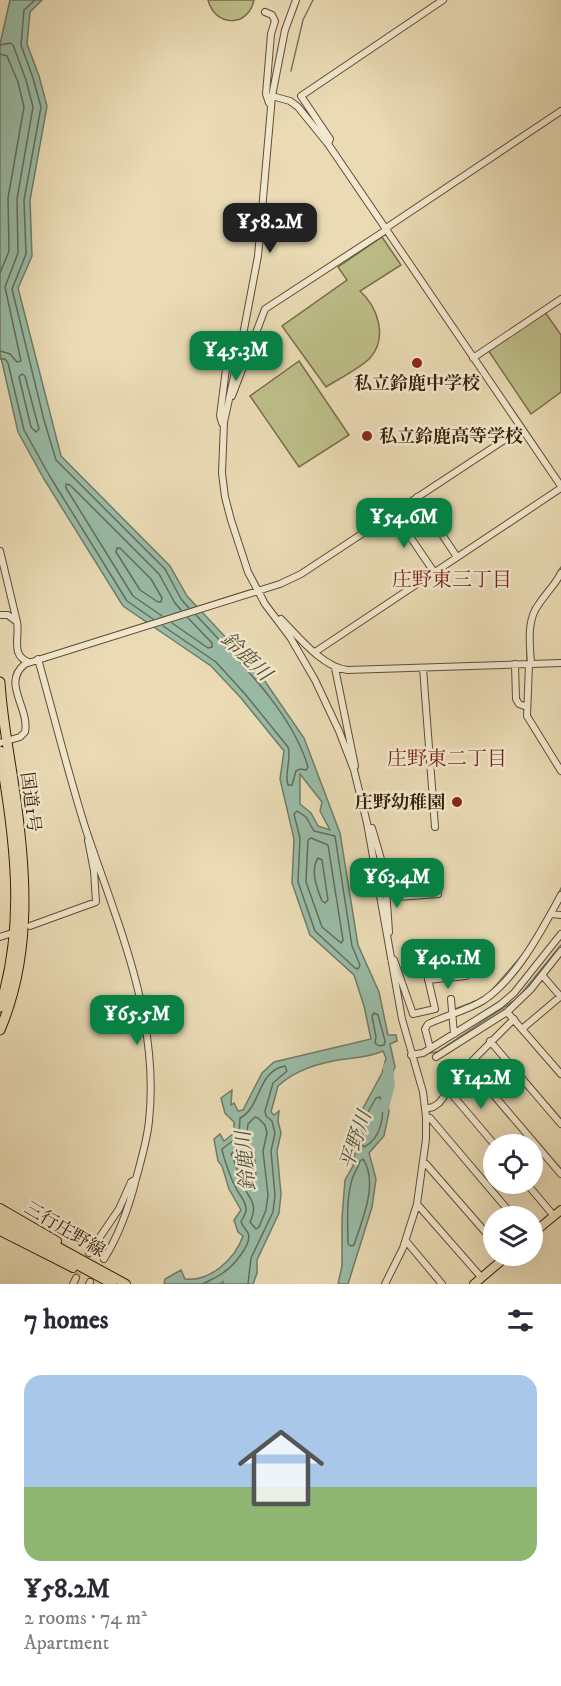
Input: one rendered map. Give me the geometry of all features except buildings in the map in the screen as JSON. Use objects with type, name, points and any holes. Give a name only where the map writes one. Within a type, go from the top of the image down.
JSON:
[{"type":"highway","name":"国道1号","points":[[0,682],[3,743],[14,788],[23,872],[24,920],[16,979],[0,1030]]},
{"type":"highway","name":"国道1号","points":[[0,751],[16,874],[17,922],[10,968],[0,1007]]},
{"type":"main road","name":"三行庄野線","points":[[0,1208],[75,1251],[113,1280]]},
{"type":"main road","points":[[543,1225],[558,1213]]},
{"type":"main road","name":"三行庄野線","points":[[0,1215],[90,1278],[113,1280]]},
{"type":"main road","name":"三行庄野線","points":[[0,1223],[113,1280],[126,1284]]},
{"type":"main road","name":"三行庄野線","points":[[0,1231],[104,1284]]},
{"type":"main road","points":[[474,1284],[494,1266]]},
{"type":"street","points":[[296,0],[285,30],[272,96],[258,256],[242,340],[226,406],[223,426],[222,473],[225,496],[245,564],[265,604],[290,638],[315,680],[354,770],[367,823],[390,957],[411,1055],[423,1092],[426,1117],[423,1164],[417,1204],[406,1241],[385,1284]]},
{"type":"street","points":[[328,144],[330,139],[301,96],[442,0]]},
{"type":"street","points":[[265,12],[272,15],[275,21],[271,34],[266,94],[271,106]]},
{"type":"street","points":[[272,96],[290,101],[298,107],[328,144],[561,487],[315,652]]},
{"type":"street","points":[[226,406],[229,405],[266,309],[561,111]]},
{"type":"street","points":[[472,358],[561,298]]},
{"type":"street","points":[[220,356],[226,361],[220,416],[223,426]]},
{"type":"street","points":[[3,743],[20,737],[25,732],[26,722],[15,690],[15,679],[20,668],[29,662],[280,584],[301,574],[521,429]]},
{"type":"street","points":[[417,497],[457,557]]},
{"type":"street","points":[[394,513],[434,572]]},
{"type":"street","points":[[0,551],[17,622],[17,650],[21,658],[29,662]]},
{"type":"street","points":[[561,573],[536,608],[529,641],[524,706],[528,719],[561,771]]},
{"type":"street","points":[[265,604],[335,668],[347,670],[561,663]]},
{"type":"street","points":[[0,615],[8,615],[17,622]]},
{"type":"street","points":[[38,659],[69,776],[133,969],[143,1006],[148,1042],[151,1077],[149,1120],[143,1155],[121,1225],[104,1259]]},
{"type":"street","points":[[515,664],[516,699],[524,706]]},
{"type":"street","points":[[335,668],[355,765],[354,770]]},
{"type":"street","points":[[423,668],[435,826]]},
{"type":"street","points":[[367,823],[371,826],[385,873],[389,931],[386,935]]},
{"type":"street","points":[[30,926],[96,902],[88,836]]},
{"type":"street","points":[[385,873],[411,870]]},
{"type":"street","points":[[393,872],[398,897],[438,894]]},
{"type":"street","points":[[430,1048],[425,1029],[428,1024],[452,1008],[479,1002],[495,991],[540,936],[561,895]]},
{"type":"street","points":[[552,914],[561,915]]},
{"type":"street","points":[[0,937],[9,934]]},
{"type":"street","points":[[411,1055],[423,1053],[500,1005],[514,993],[561,934]]},
{"type":"street","points":[[436,1057],[507,1012],[527,994],[561,951]]},
{"type":"street","points":[[390,957],[394,960],[413,1014],[435,1009],[425,966]]},
{"type":"street","points":[[522,1029],[561,997],[542,975]]},
{"type":"street","points":[[429,980],[466,976]]},
{"type":"street","points":[[452,1008],[454,1034]]},
{"type":"street","points":[[507,1012],[561,1074]]},
{"type":"street","points":[[425,1109],[433,1107],[449,1091],[468,1065],[514,1019]]},
{"type":"street","points":[[490,1041],[561,1124]]},
{"type":"street","points":[[468,1065],[561,1174]]},
{"type":"street","points":[[449,1091],[486,1134]]},
{"type":"street","points":[[426,1117],[430,1118],[505,1206]]},
{"type":"street","points":[[423,1164],[426,1164],[483,1229]]},
{"type":"street","points":[[89,1253],[119,1209],[131,1182],[136,1179]]},
{"type":"street","points":[[538,1194],[558,1213]]},
{"type":"street","points":[[417,1204],[481,1277]]},
{"type":"street","points":[[406,1241],[442,1284]]},
{"type":"shaded area","points":[[208,0],[254,0],[245,16],[231,21],[217,15]]},
{"type":"shaded area","points":[[382,237],[401,265],[360,291],[372,305],[376,314],[379,341],[370,358],[326,387],[282,326],[347,280],[338,267]]},
{"type":"shaded area","points":[[545,312],[561,335],[561,392],[531,414],[488,350]]},
{"type":"shaded area","points":[[299,361],[349,435],[299,467],[250,396]]},
{"type":"water","name":"鈴鹿川","points":[[10,0],[42,0],[30,12],[27,44],[47,106],[30,200],[32,256],[18,288],[61,456],[170,566],[187,596],[260,674],[304,738],[340,833],[358,945],[379,992],[388,1035],[396,1035],[397,1041],[390,1044],[395,1067],[386,1089],[389,1112],[384,1136],[369,1153],[376,1179],[372,1207],[348,1284],[338,1284],[342,1266],[345,1180],[353,1166],[362,1110],[382,1073],[386,1058],[383,1051],[311,1067],[290,1077],[278,1086],[271,1112],[274,1115],[279,1111],[278,1121],[281,1133],[277,1151],[281,1194],[279,1213],[257,1260],[257,1273],[253,1284],[222,1284],[223,1282],[219,1284],[164,1284],[165,1279],[181,1270],[185,1279],[203,1277],[212,1273],[228,1261],[243,1236],[238,1232],[234,1220],[241,1210],[229,1189],[222,1166],[218,1161],[214,1139],[220,1134],[224,1141],[234,1133],[234,1122],[225,1113],[221,1098],[232,1090],[231,1105],[234,1103],[238,1111],[243,1110],[262,1073],[274,1062],[371,1039],[354,975],[310,935],[292,883],[294,839],[280,779],[284,751],[241,698],[211,666],[123,606],[44,479],[18,432],[0,353],[0,44]],"holes":[[[300,774],[322,802],[320,811],[330,830],[318,826],[311,813],[300,804]]]},
{"type":"waterway","points":[[291,71],[303,20],[313,0]]},
{"type":"waterway","points":[[558,572],[561,567]]},
{"type":"waterway","points":[[527,634],[527,662]]},
{"type":"waterway","points":[[558,895],[561,888]]},
{"type":"waterway","points":[[521,994],[561,945]]},
{"type":"waterway","points":[[492,990],[524,953]]},
{"type":"waterway","points":[[430,1053],[437,1052],[515,1000]]},
{"type":"waterway","points":[[455,1009],[476,1001]]},
{"type":"waterway","points":[[439,1016],[451,1011]]},
{"type":"waterway","name":"平野川","points":[[384,1107],[390,1085],[388,1067]]},
{"type":"tunnel","points":[[76,1278],[89,1253]]},
{"type":"place","name":"私立鈴鹿中学校","points":[[417,363]]},
{"type":"place","name":"私立鈴鹿高等学校","points":[[367,436]]},
{"type":"place","name":"庄野幼稚園","points":[[457,802]]},
{"type":"district","name":"庄野東三丁目","points":[[452,579]]},
{"type":"district","name":"庄野東二丁目","points":[[447,758]]}]
